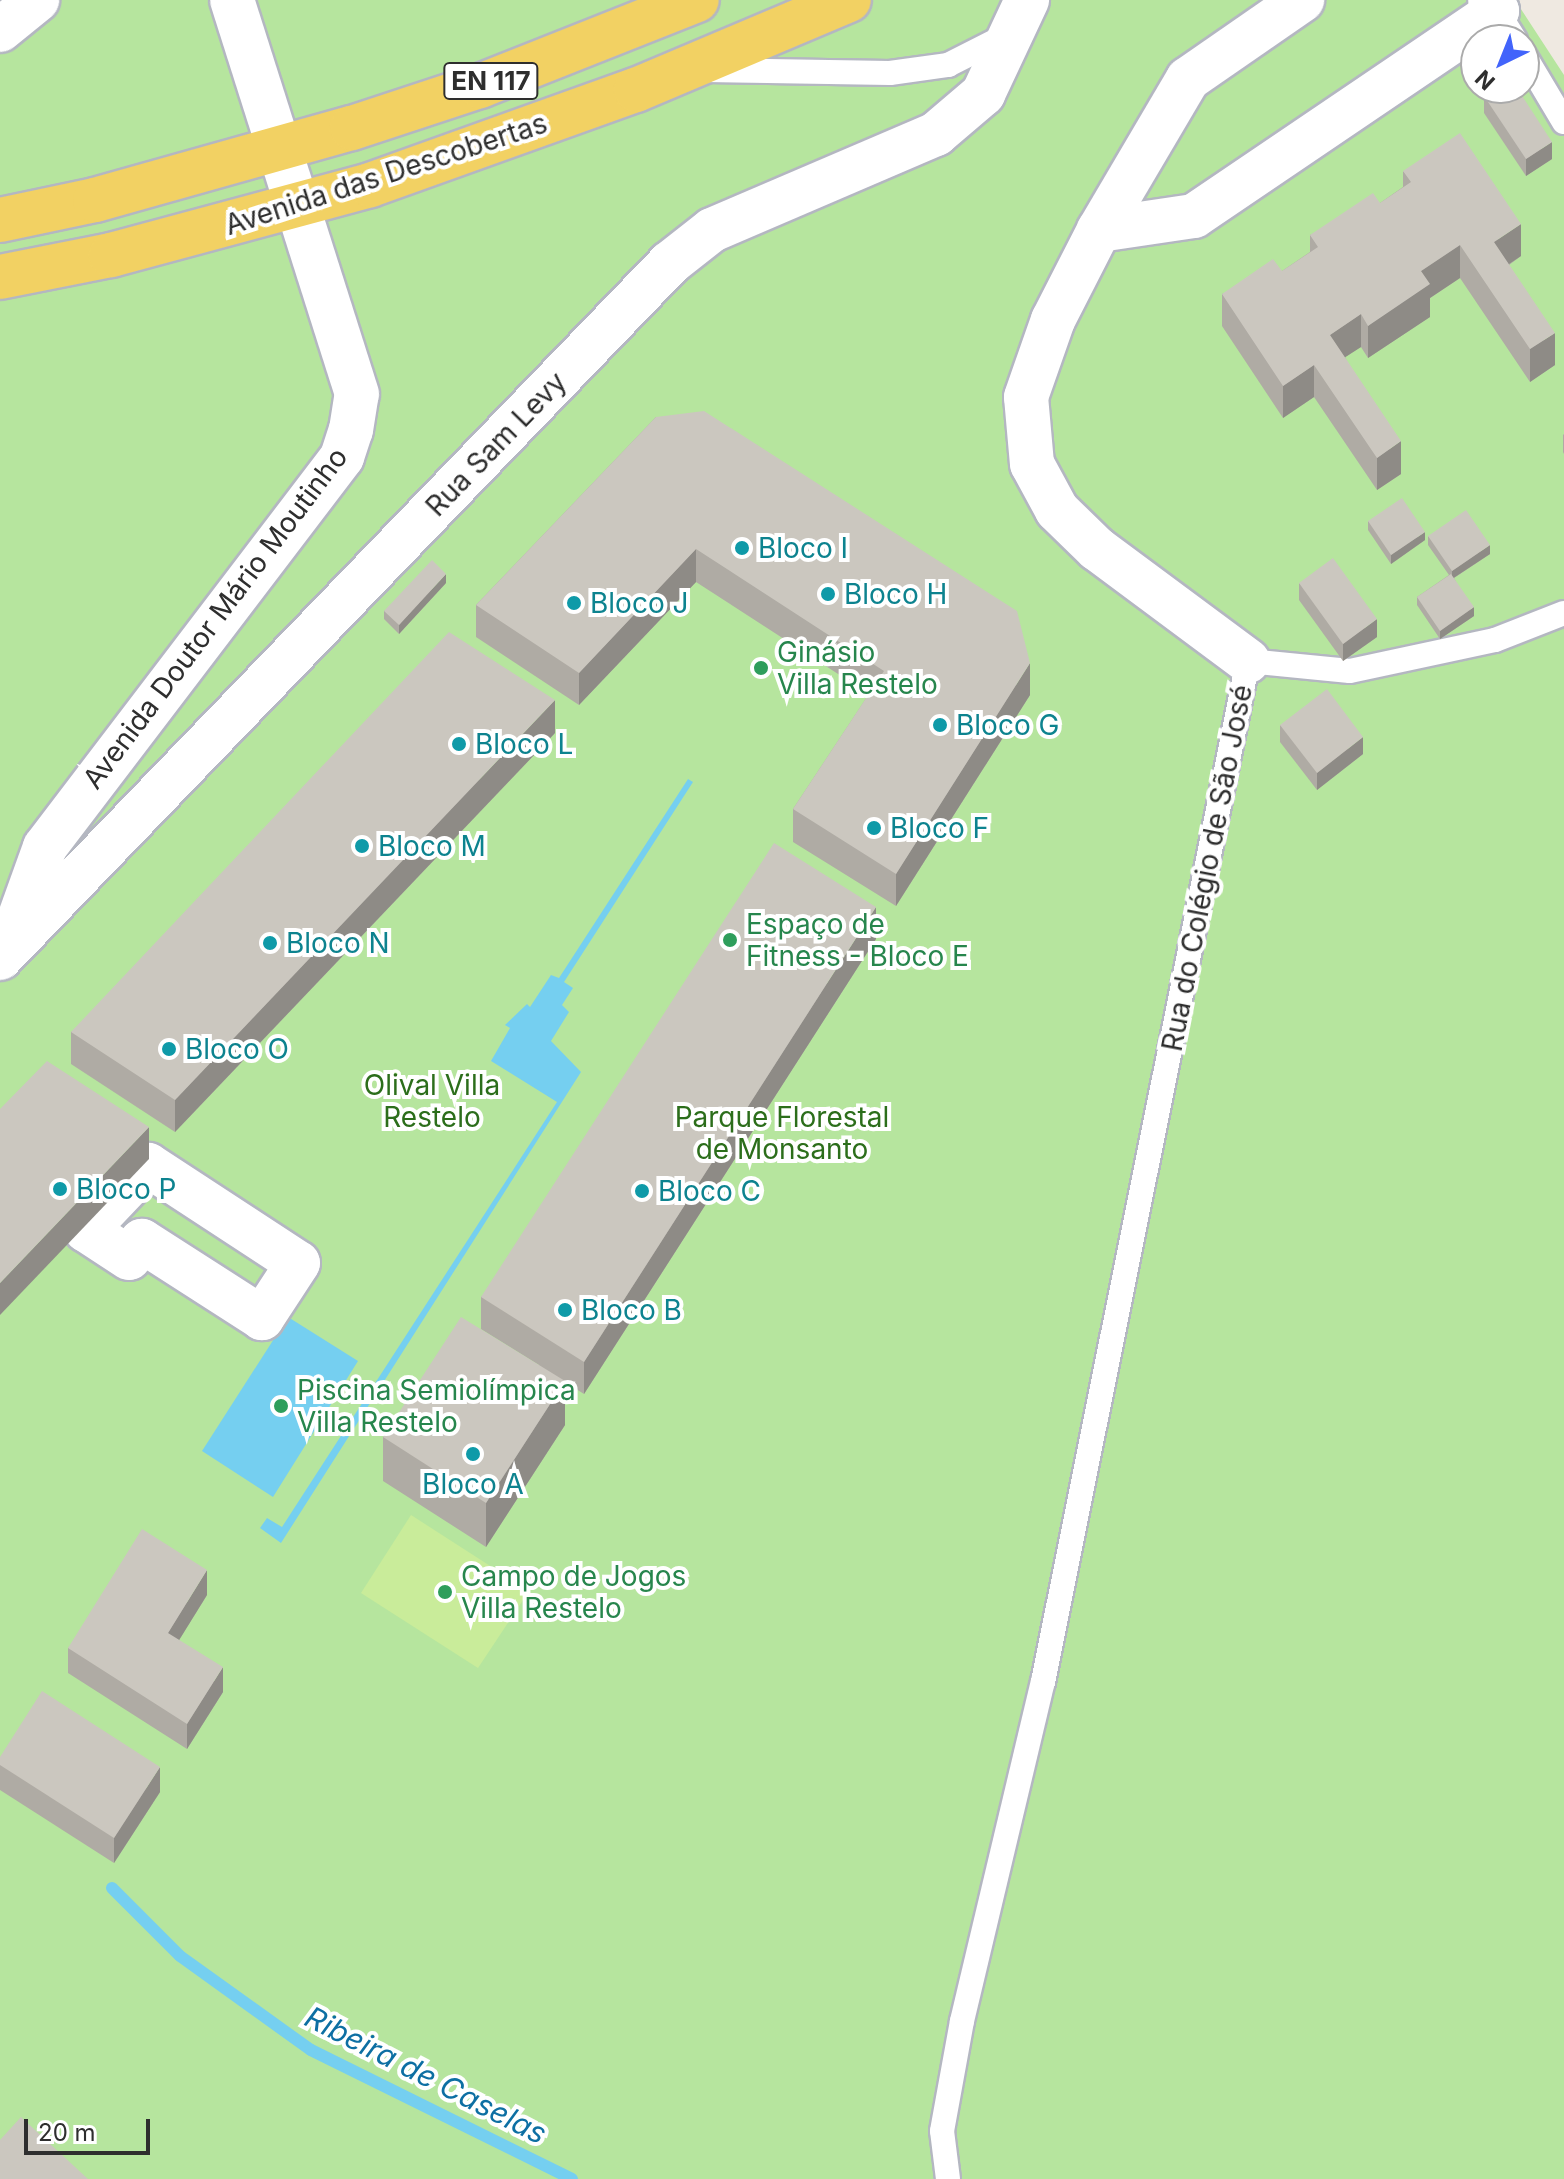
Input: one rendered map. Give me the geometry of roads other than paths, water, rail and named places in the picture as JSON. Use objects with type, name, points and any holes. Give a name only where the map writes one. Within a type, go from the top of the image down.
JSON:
[{"type":"main road","name":"Avenida das Descobertas","points":[[0,220],[95,200],[281,150],[480,86],[697,0]]},
{"type":"main road","name":"Avenida das Descobertas","points":[[0,277],[111,255],[300,206],[500,141],[687,69],[849,0]]},
{"type":"street","points":[[0,30],[37,0]]},
{"type":"street","name":"Avenida Doutor Mário Moutinho","points":[[4,954],[45,847],[342,457],[357,394],[300,206],[232,0]]},
{"type":"street","name":"Rua do Colégio de São José","points":[[1248,661],[1097,549],[1057,510],[1032,464],[1026,397],[1053,320],[1099,230],[1188,79],[1302,0]]},
{"type":"street","name":"Rua Sam Levy","points":[[4,954],[670,263],[712,230],[936,134],[983,94],[1021,16]]},
{"type":"street","points":[[1099,230],[1194,216],[1501,17]]},
{"type":"lane","points":[[687,69],[890,73],[948,65],[1021,16]]},
{"type":"lane","points":[[1540,82],[1564,122]]},
{"type":"lane","points":[[1248,661],[1350,671],[1495,640],[1562,619]]},
{"type":"lane","name":"Rua do Colégio de São José","points":[[948,2179],[942,2131],[962,2021],[1043,1682],[1248,661]]},
{"type":"water","points":[[688,779],[693,782],[564,982],[573,988],[562,1005],[569,1012],[551,1041],[581,1072],[281,1543],[260,1528],[267,1518],[282,1527],[557,1102],[491,1061],[510,1028],[505,1025],[527,1004],[530,1007],[551,975],[559,978]]},
{"type":"water","name":"Piscina Semiolímpica Villa Restelo","points":[[288,1317],[358,1361],[273,1497],[202,1451]]},
{"type":"waterway","name":"Ribeira de Caselas","points":[[112,1888],[180,1956],[311,2050],[572,2179]]},
{"type":"place","name":"Bloco I","points":[[742,548]]},
{"type":"place","name":"Bloco H","points":[[828,594]]},
{"type":"place","name":"Bloco J","points":[[574,603]]},
{"type":"place","name":"Ginásio Villa Restelo","points":[[761,668]]},
{"type":"place","name":"Bloco G","points":[[940,725]]},
{"type":"place","name":"Bloco L","points":[[459,744]]},
{"type":"place","name":"Bloco F","points":[[874,828]]},
{"type":"place","name":"Bloco M","points":[[362,846]]},
{"type":"place","name":"Espaço de Fitness - Bloco E","points":[[730,940]]},
{"type":"place","name":"Bloco N","points":[[270,943]]},
{"type":"place","name":"Bloco O","points":[[169,1049]]},
{"type":"place","name":"Bloco P","points":[[60,1189]]},
{"type":"place","name":"Bloco C","points":[[642,1191]]},
{"type":"place","name":"Bloco B","points":[[565,1310]]},
{"type":"place","name":"Piscina Semiolímpica Villa Restelo","points":[[281,1406]]},
{"type":"place","name":"Bloco A","points":[[473,1454]]},
{"type":"place","name":"Campo de Jogos Villa Restelo","points":[[445,1592]]},
{"type":"park label","name":"Olival Villa Restelo","points":[[432,1101]]},
{"type":"park label","name":"Parque Florestal de Monsanto","points":[[782,1133]]}]
